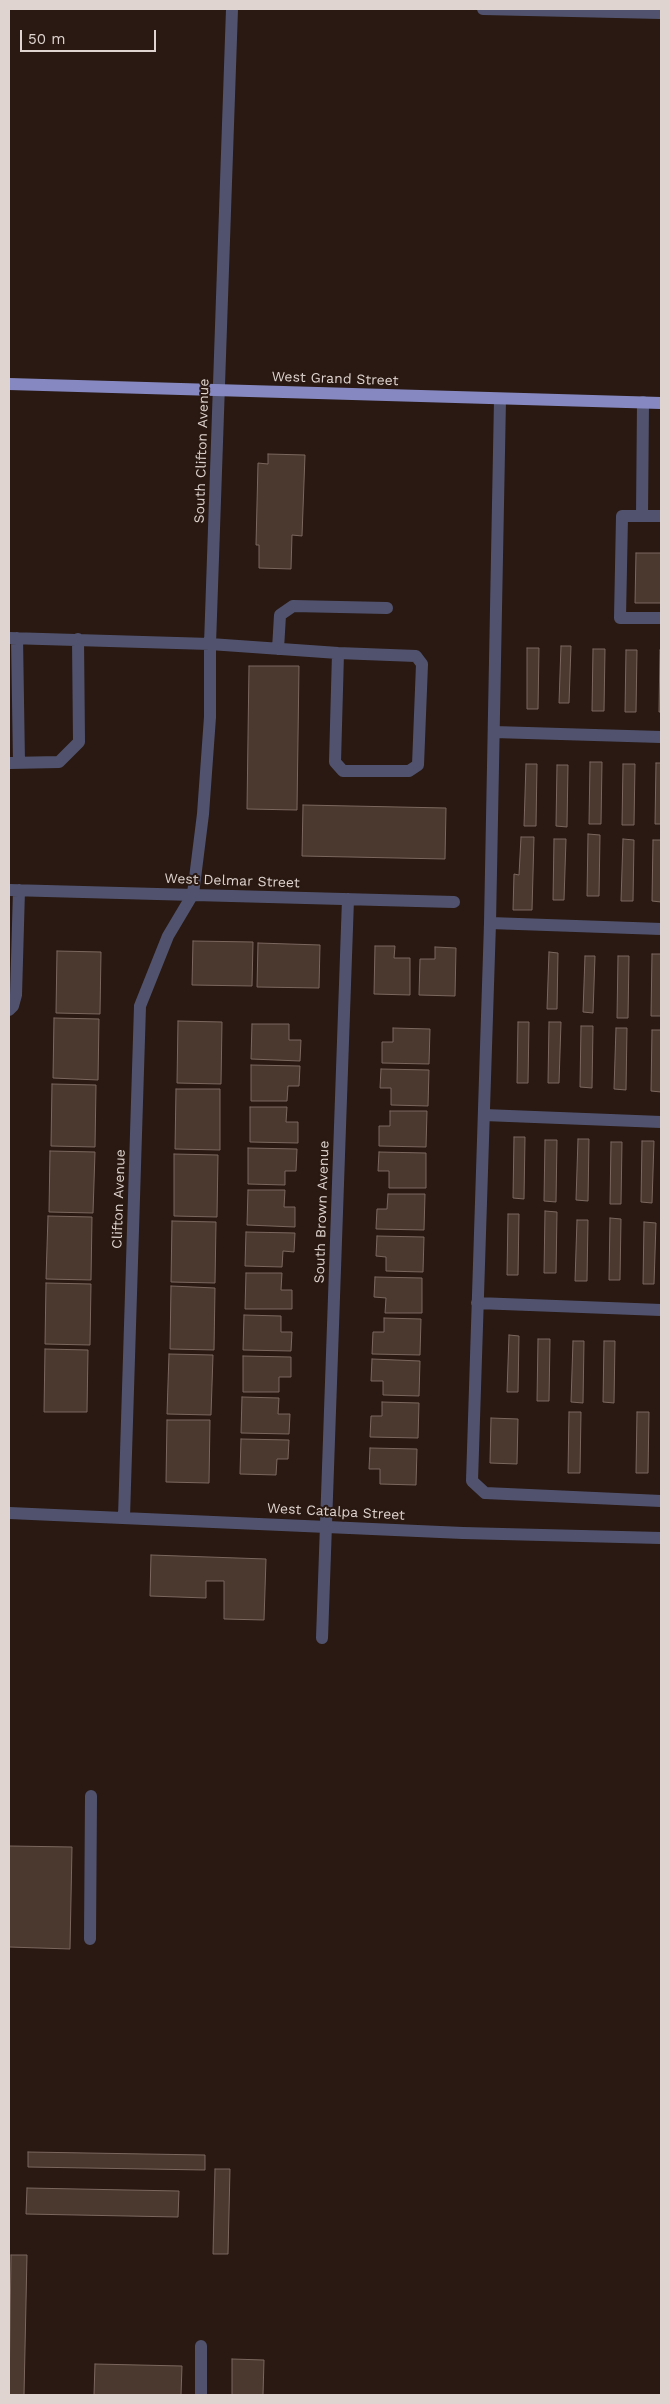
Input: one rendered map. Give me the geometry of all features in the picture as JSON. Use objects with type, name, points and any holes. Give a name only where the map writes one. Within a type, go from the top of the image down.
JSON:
[{"type":"main road","name":"West Grand Street","points":[[9,384],[661,403]]},
{"type":"street","name":"South Clifton Avenue","points":[[193,894],[203,814],[210,727],[210,644],[232,9]]},
{"type":"street","points":[[484,9],[661,13]]},
{"type":"street","points":[[500,399],[490,923],[472,1481],[485,1493],[661,1501]]},
{"type":"street","points":[[642,402],[642,516]]},
{"type":"street","points":[[661,516],[622,516],[620,618],[661,618]]},
{"type":"street","points":[[278,649],[280,615],[292,606],[387,608]]},
{"type":"street","points":[[78,639],[79,742],[59,762],[14,763],[13,638],[78,639],[210,644],[338,653],[416,656],[422,664],[418,765],[409,771],[343,771],[335,762],[338,653]]},
{"type":"street","points":[[494,732],[661,737]]},
{"type":"street","points":[[9,1010],[13,1006],[16,995],[14,890]]},
{"type":"street","name":"West Delmar Street","points":[[14,890],[454,902]]},
{"type":"street","name":"Clifton Avenue","points":[[124,1518],[140,1006],[168,936],[193,894]]},
{"type":"street","name":"South Brown Avenue","points":[[322,1638],[348,899]]},
{"type":"street","points":[[490,923],[661,929]]},
{"type":"street","points":[[484,1115],[661,1122]]},
{"type":"street","points":[[477,1302],[661,1310]]},
{"type":"street","name":"West Catalpa Street","points":[[9,1513],[327,1527],[661,1538]]},
{"type":"street","points":[[90,1939],[92,1796]]},
{"type":"street","points":[[201,2346],[201,2395]]},
{"type":"building","points":[[268,454],[305,455],[302,536],[292,535],[291,569],[259,568],[259,545],[256,545],[258,463],[268,464]]},
{"type":"building","points":[[636,553],[661,553],[661,603],[635,603]]},
{"type":"building","points":[[561,646],[571,646],[569,703],[559,703]]},
{"type":"building","points":[[527,648],[539,648],[538,709],[527,709]]},
{"type":"building","points":[[593,649],[605,649],[604,711],[592,711]]},
{"type":"building","points":[[626,650],[637,650],[636,712],[625,712]]},
{"type":"building","points":[[660,650],[661,712],[659,712]]},
{"type":"building","points":[[249,666],[299,666],[297,810],[247,809]]},
{"type":"building","points":[[590,762],[602,762],[601,824],[589,824]]},
{"type":"building","points":[[656,763],[661,763],[661,824],[655,824]]},
{"type":"building","points":[[526,764],[537,764],[536,826],[524,826]]},
{"type":"building","points":[[623,764],[635,764],[634,825],[622,825]]},
{"type":"building","points":[[557,765],[568,765],[567,827],[556,826]]},
{"type":"building","points":[[303,805],[446,808],[445,859],[302,856]]},
{"type":"building","points":[[588,834],[600,835],[599,896],[587,896]]},
{"type":"building","points":[[521,837],[534,837],[532,910],[513,910],[514,874],[519,875]]},
{"type":"building","points":[[554,839],[566,839],[564,900],[553,900]]},
{"type":"building","points":[[623,839],[634,840],[633,901],[621,901]]},
{"type":"building","points":[[653,840],[661,840],[661,902],[652,901]]},
{"type":"building","points":[[193,941],[253,942],[252,986],[192,985]]},
{"type":"building","points":[[258,943],[320,945],[319,988],[257,987]]},
{"type":"building","points":[[375,946],[395,946],[394,958],[410,958],[410,995],[374,994]]},
{"type":"building","points":[[435,947],[456,948],[455,996],[419,995],[420,959],[435,959]]},
{"type":"building","points":[[57,951],[101,952],[100,1014],[56,1013]]},
{"type":"building","points":[[549,952],[558,953],[557,1009],[547,1009]]},
{"type":"building","points":[[652,954],[661,954],[661,1016],[651,1016]]},
{"type":"building","points":[[585,956],[595,956],[593,1013],[583,1012]]},
{"type":"building","points":[[618,956],[629,956],[628,1018],[617,1018]]},
{"type":"building","points":[[54,1018],[99,1019],[98,1080],[53,1078]]},
{"type":"building","points":[[178,1021],[222,1022],[221,1084],[177,1083]]},
{"type":"building","points":[[518,1022],[529,1022],[528,1083],[517,1083]]},
{"type":"building","points":[[549,1022],[561,1022],[559,1083],[548,1083]]},
{"type":"building","points":[[252,1024],[289,1024],[289,1040],[301,1040],[300,1061],[251,1059]]},
{"type":"building","points":[[581,1026],[593,1026],[592,1088],[580,1087]]},
{"type":"building","points":[[393,1028],[430,1029],[429,1064],[382,1063],[382,1042],[393,1042]]},
{"type":"building","points":[[616,1028],[627,1028],[626,1090],[614,1089]]},
{"type":"building","points":[[652,1030],[661,1030],[661,1092],[651,1091]]},
{"type":"building","points":[[251,1065],[300,1066],[299,1086],[288,1086],[287,1101],[251,1101]]},
{"type":"building","points":[[381,1069],[429,1070],[428,1106],[391,1105],[391,1088],[380,1088]]},
{"type":"building","points":[[52,1084],[96,1085],[95,1147],[51,1146]]},
{"type":"building","points":[[176,1089],[220,1089],[220,1150],[175,1149]]},
{"type":"building","points":[[250,1107],[287,1107],[286,1122],[298,1122],[298,1143],[250,1142]]},
{"type":"building","points":[[390,1111],[427,1111],[426,1147],[379,1146],[379,1126],[390,1126]]},
{"type":"building","points":[[514,1137],[525,1137],[524,1199],[513,1198]]},
{"type":"building","points":[[578,1139],[589,1139],[588,1201],[576,1200]]},
{"type":"building","points":[[545,1140],[557,1140],[556,1202],[544,1201]]},
{"type":"building","points":[[642,1141],[654,1141],[652,1203],[641,1202]]},
{"type":"building","points":[[611,1142],[622,1142],[621,1204],[610,1204]]},
{"type":"building","points":[[248,1148],[297,1149],[296,1171],[285,1171],[285,1185],[248,1184]]},
{"type":"building","points":[[50,1151],[95,1152],[93,1213],[49,1212]]},
{"type":"building","points":[[379,1152],[426,1153],[426,1188],[389,1188],[389,1171],[378,1171]]},
{"type":"building","points":[[174,1154],[218,1155],[217,1217],[174,1216]]},
{"type":"building","points":[[248,1190],[285,1190],[284,1207],[295,1207],[295,1227],[247,1225]]},
{"type":"building","points":[[388,1194],[425,1194],[424,1230],[376,1229],[377,1209],[387,1209]]},
{"type":"building","points":[[545,1211],[557,1212],[556,1273],[544,1273]]},
{"type":"building","points":[[508,1214],[519,1214],[518,1275],[507,1275]]},
{"type":"building","points":[[48,1216],[92,1217],[91,1280],[46,1279]]},
{"type":"building","points":[[610,1218],[621,1219],[620,1280],[609,1280]]},
{"type":"building","points":[[577,1220],[588,1220],[587,1281],[575,1281]]},
{"type":"building","points":[[172,1221],[216,1222],[215,1283],[171,1282]]},
{"type":"building","points":[[644,1222],[656,1223],[654,1284],[643,1284]]},
{"type":"building","points":[[246,1232],[295,1233],[294,1252],[283,1251],[282,1267],[245,1266]]},
{"type":"building","points":[[377,1236],[424,1237],[423,1272],[386,1271],[386,1257],[376,1256]]},
{"type":"building","points":[[246,1273],[282,1273],[281,1290],[292,1290],[292,1309],[245,1309]]},
{"type":"building","points":[[375,1277],[422,1278],[422,1313],[385,1313],[386,1298],[374,1297]]},
{"type":"building","points":[[46,1283],[91,1284],[90,1345],[45,1344]]},
{"type":"building","points":[[171,1286],[215,1288],[214,1350],[170,1349]]},
{"type":"building","points":[[244,1315],[281,1316],[281,1332],[292,1332],[291,1351],[243,1350]]},
{"type":"building","points":[[384,1318],[421,1319],[420,1355],[372,1354],[373,1332],[384,1332]]},
{"type":"building","points":[[509,1335],[519,1336],[518,1392],[507,1392]]},
{"type":"building","points":[[538,1339],[550,1339],[549,1401],[537,1401]]},
{"type":"building","points":[[573,1341],[584,1341],[583,1403],[571,1402]]},
{"type":"building","points":[[604,1341],[615,1341],[614,1403],[603,1402]]},
{"type":"building","points":[[45,1349],[88,1350],[87,1412],[44,1412]]},
{"type":"building","points":[[169,1354],[213,1355],[211,1415],[167,1414]]},
{"type":"building","points":[[243,1356],[291,1357],[291,1377],[279,1377],[279,1392],[243,1392]]},
{"type":"building","points":[[372,1359],[420,1361],[419,1396],[383,1395],[383,1381],[371,1381]]},
{"type":"building","points":[[242,1397],[279,1398],[278,1414],[290,1414],[289,1434],[241,1433]]},
{"type":"building","points":[[382,1402],[419,1403],[418,1438],[370,1437],[371,1416],[382,1416]]},
{"type":"building","points":[[569,1412],[581,1412],[580,1473],[568,1473]]},
{"type":"building","points":[[637,1412],[649,1412],[648,1473],[636,1473]]},
{"type":"building","points":[[491,1418],[518,1419],[517,1464],[490,1463]]},
{"type":"building","points":[[167,1420],[210,1420],[209,1483],[166,1482]]},
{"type":"building","points":[[241,1439],[289,1440],[288,1459],[277,1459],[276,1475],[240,1474]]},
{"type":"building","points":[[370,1448],[417,1449],[416,1485],[380,1484],[380,1469],[369,1469]]},
{"type":"building","points":[[151,1555],[266,1559],[264,1620],[224,1619],[224,1581],[206,1581],[206,1598],[150,1596]]},
{"type":"building","points":[[9,1846],[72,1847],[70,1949],[9,1947]]},
{"type":"building","points":[[28,2152],[205,2155],[205,2170],[28,2167]]},
{"type":"building","points":[[215,2169],[230,2169],[228,2254],[213,2254]]},
{"type":"building","points":[[27,2188],[179,2191],[178,2217],[26,2214]]},
{"type":"building","points":[[11,2255],[27,2255],[24,2395],[9,2395]]},
{"type":"building","points":[[232,2359],[264,2360],[263,2395],[232,2395]]},
{"type":"building","points":[[95,2364],[182,2366],[181,2395],[94,2395]]}]
